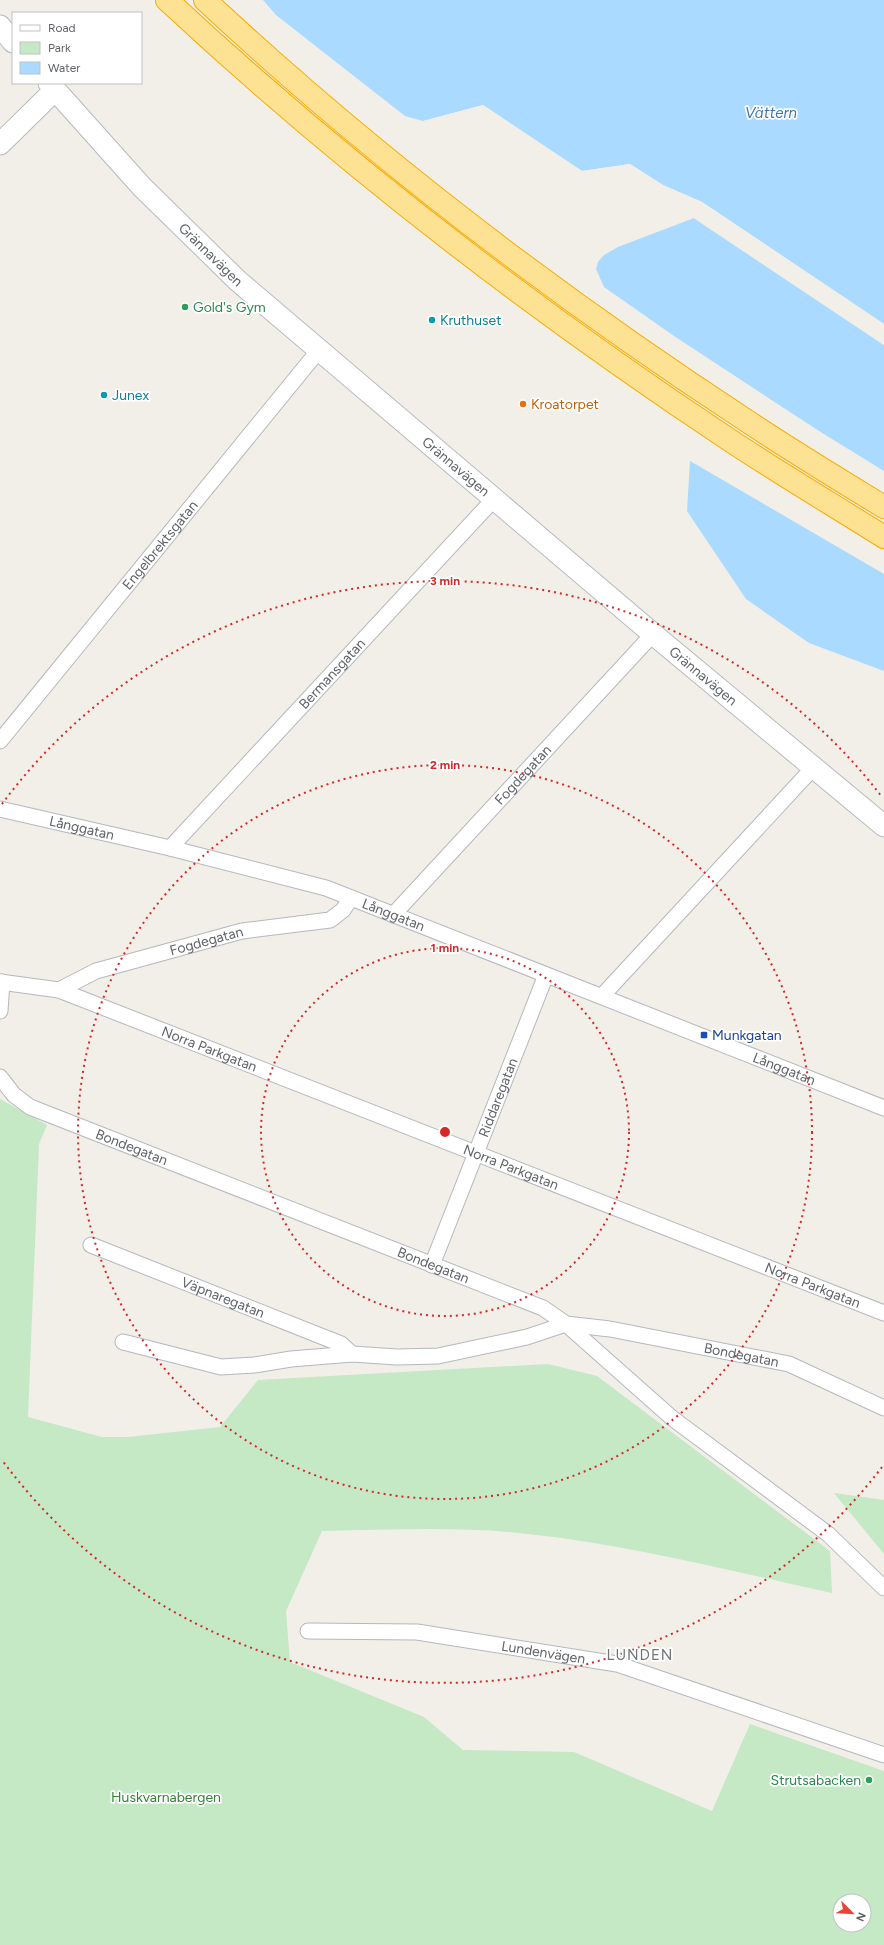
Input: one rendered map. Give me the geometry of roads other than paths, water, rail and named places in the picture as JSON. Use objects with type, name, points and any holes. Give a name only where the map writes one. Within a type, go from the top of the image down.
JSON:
[{"type":"highway","points":[[167,0],[239,67],[377,182],[500,278],[564,325],[732,442],[884,537]]},
{"type":"highway","points":[[205,0],[257,49],[397,166],[560,292],[746,421],[884,507]]},
{"type":"main road","points":[[0,26],[12,41]]},
{"type":"main road","points":[[0,144],[52,86]]},
{"type":"main road","name":"Grännavägen","points":[[52,86],[142,187],[238,281],[652,634],[884,826]]},
{"type":"street","name":"Engelbrektsgatan","points":[[0,741],[319,350]]},
{"type":"street","name":"Bermansgatan","points":[[170,848],[494,499]]},
{"type":"street","name":"Fogdegatan","points":[[393,915],[652,634]]},
{"type":"street","points":[[602,996],[813,768]]},
{"type":"street","name":"Långgatan","points":[[0,809],[170,848],[326,888],[884,1108]]},
{"type":"street","name":"Fogdegatan","points":[[59,990],[96,971],[242,931],[330,920],[343,910],[351,898]]},
{"type":"street","name":"Riddaregatan","points":[[432,1265],[546,975]]},
{"type":"street","points":[[0,1011],[1,982]]},
{"type":"street","name":"Norra Parkgatan","points":[[1,982],[59,990],[884,1312]]},
{"type":"street","name":"Bondegatan","points":[[0,1076],[14,1095],[30,1107],[543,1308],[566,1324],[610,1329],[789,1364],[884,1408]]},
{"type":"street","name":"Väpnaregatan","points":[[91,1245],[341,1344],[352,1354]]},
{"type":"street","points":[[123,1342],[221,1367],[254,1365],[324,1355],[352,1354],[397,1357],[438,1356],[527,1337],[566,1324],[672,1418],[828,1534],[884,1588]]},
{"type":"street","name":"Lundenvägen","points":[[308,1631],[417,1632],[617,1664],[884,1755]]},
{"type":"water","name":"Vättern","points":[[263,0],[884,0],[884,324],[702,202],[663,185],[630,164],[582,171],[483,105],[423,121],[405,116],[276,15]]},
{"type":"water","points":[[694,218],[884,345],[884,471],[819,431],[674,336],[604,287],[596,269],[598,262],[604,255],[618,247]]},
{"type":"water","points":[[690,461],[884,574],[884,671],[809,643],[746,599],[687,511]]},
{"type":"place","name":"Gold's Gym","points":[[185,307]]},
{"type":"place","name":"Kruthuset","points":[[432,320]]},
{"type":"place","name":"Junex","points":[[104,395]]},
{"type":"place","name":"Kroatorpet","points":[[523,404]]},
{"type":"place","name":"Munkgatan","points":[[704,1035]]},
{"type":"place","name":"Strutsabacken","points":[[869,1780]]},
{"type":"district","name":"LUNDEN","points":[[640,1655]]},
{"type":"park label","name":"Huskvarnabergen","points":[[166,1797]]}]
